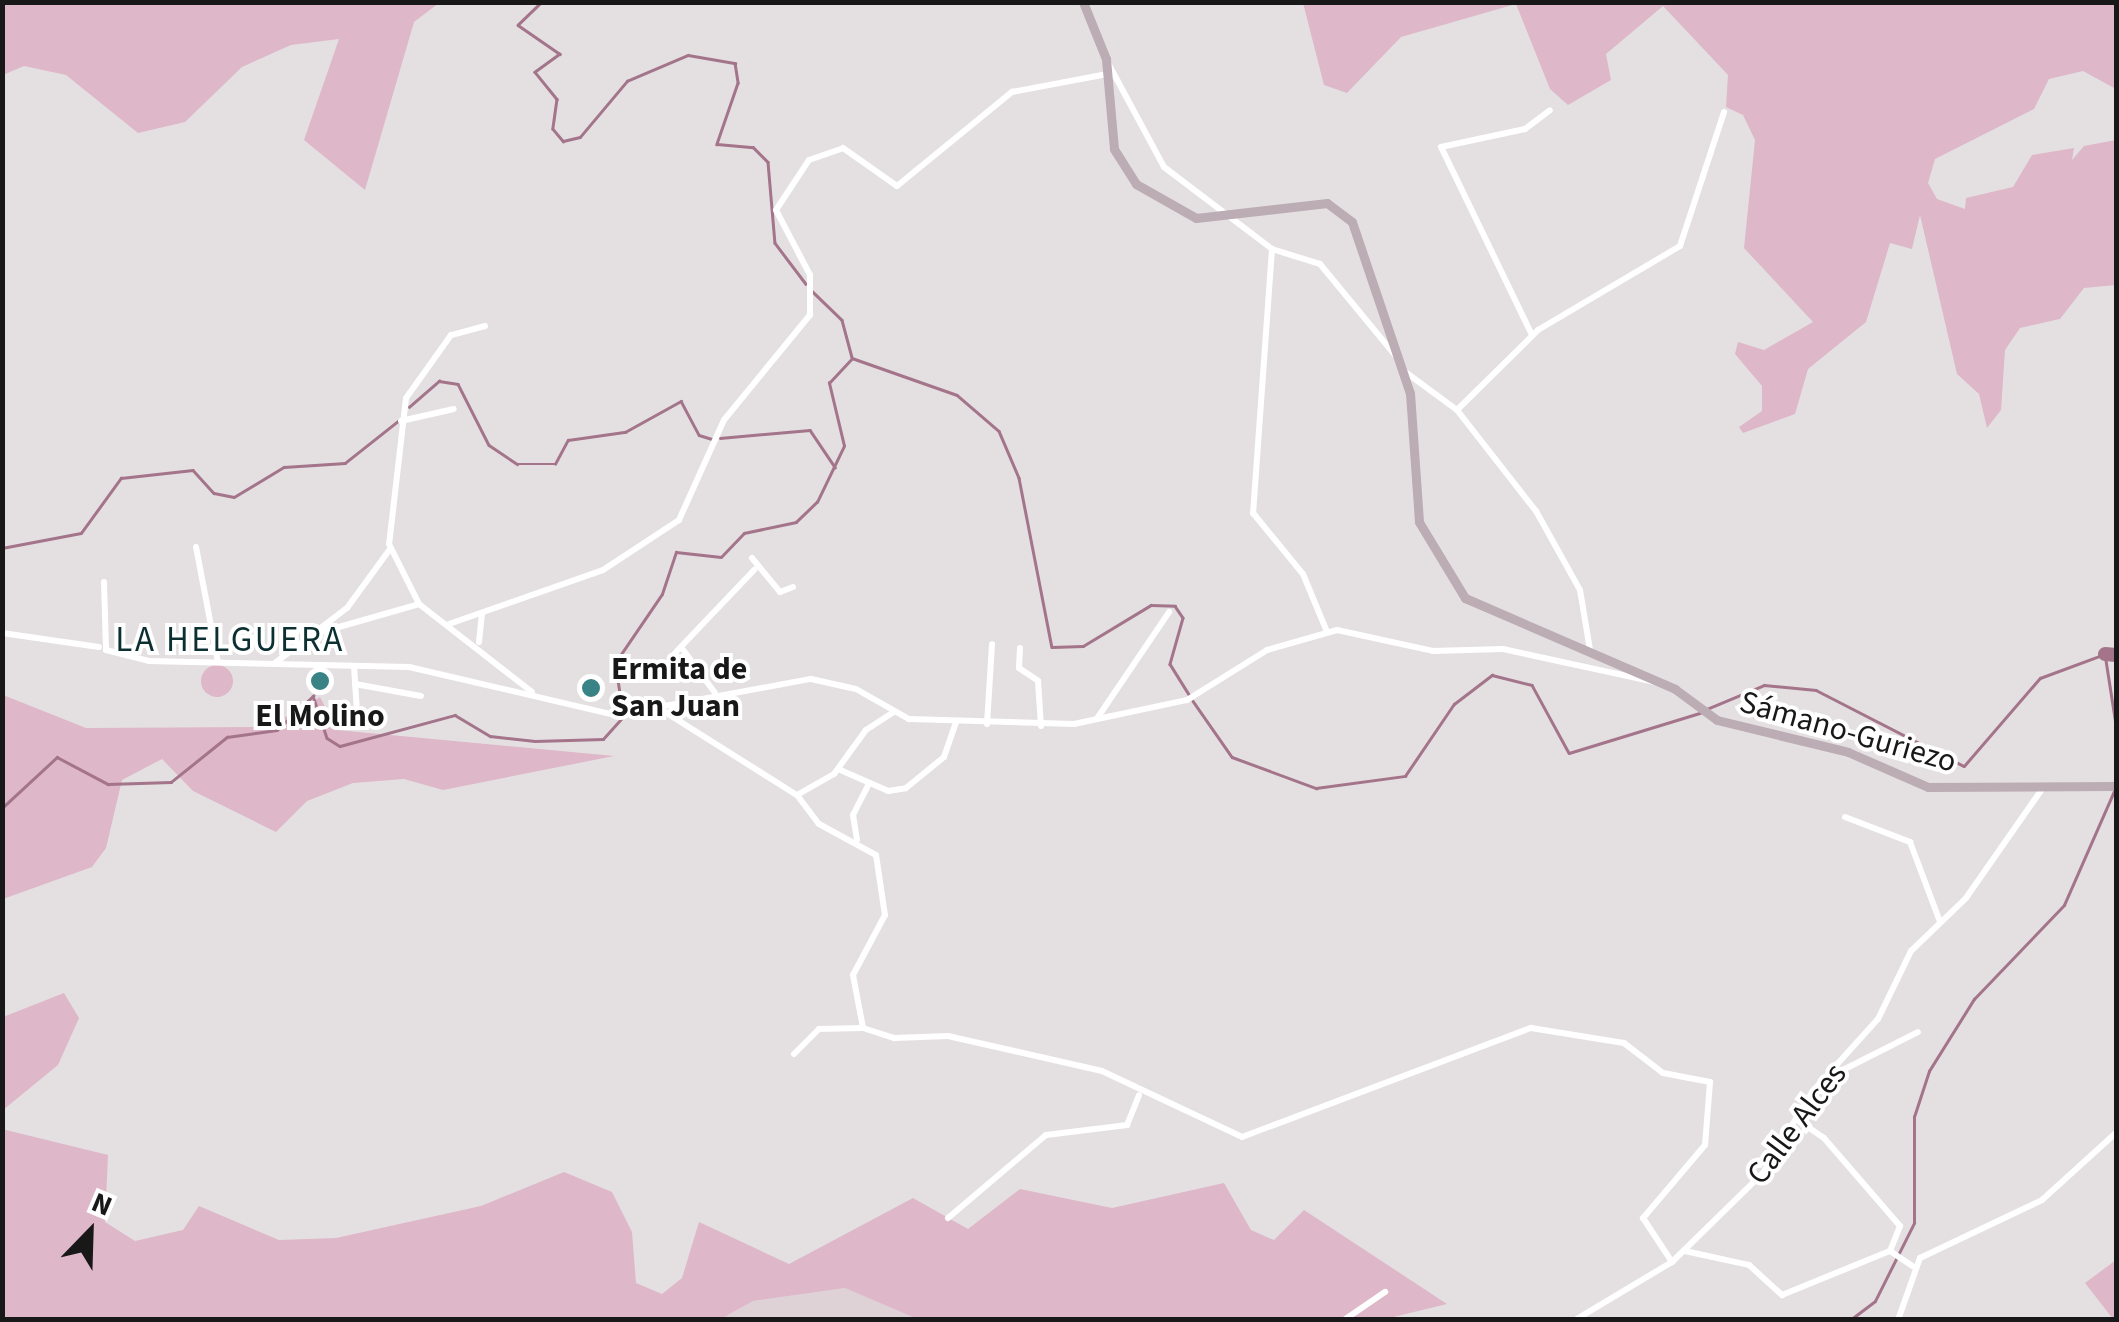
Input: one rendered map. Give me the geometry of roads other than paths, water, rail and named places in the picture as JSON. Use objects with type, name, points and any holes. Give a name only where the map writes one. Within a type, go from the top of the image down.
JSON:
[{"type":"street","name":"Sámano-Guriezo","points":[[1084,2],[1105,56],[1109,126],[1126,176],[1184,214],[1228,217],[1312,202],[1346,214],[1402,364],[1419,522],[1442,572],[1480,608],[1590,650],[1664,684],[1709,715],[1848,752],[1928,788],[2114,786]]},
{"type":"street","points":[[1105,56],[1151,151],[1272,249],[1320,264],[1402,364],[1457,410],[1574,575],[1590,650]]},
{"type":"street","points":[[449,624],[603,570],[669,530],[718,438],[808,323],[812,280],[776,210],[808,160],[843,148],[897,186],[1012,92],[1107,74]]},
{"type":"street","points":[[1532,335],[1441,148],[1526,129],[1550,110]]},
{"type":"street","points":[[1457,410],[1532,335],[1680,246],[1724,112]]},
{"type":"street","points":[[1272,249],[1253,513],[1302,574],[1327,632]]},
{"type":"street","points":[[484,326],[442,344],[402,421],[390,549],[418,604],[479,643],[534,694]]},
{"type":"street","points":[[402,421],[454,409]]},
{"type":"street","points":[[196,547],[218,662]]},
{"type":"street","points":[[317,634],[390,549]]},
{"type":"street","points":[[752,558],[754,570],[780,592],[793,587]]},
{"type":"street","points":[[714,693],[678,650],[754,570]]},
{"type":"street","points":[[99,647],[104,582]]},
{"type":"street","points":[[274,664],[292,642],[418,604]]},
{"type":"street","points":[[1098,717],[1168,612]]},
{"type":"street","points":[[479,643],[482,615]]},
{"type":"street","points":[[2,633],[99,647],[148,661],[354,666],[456,674],[616,716],[714,693],[810,678],[856,689],[894,712],[956,723],[1041,726],[1187,700],[1267,650],[1327,632],[1433,651],[1502,649],[1664,684]]},
{"type":"street","points":[[987,724],[992,644]]},
{"type":"street","points":[[1020,648],[1019,668],[1038,681],[1041,726]]},
{"type":"street","points":[[354,666],[357,712]]},
{"type":"street","points":[[355,684],[421,696]]},
{"type":"street","points":[[657,707],[797,795],[819,824],[857,840],[876,856],[885,898],[853,975],[863,1028]]},
{"type":"street","points":[[797,795],[838,768],[866,730],[894,712]]},
{"type":"street","points":[[838,768],[870,783],[906,788],[944,757],[956,723]]},
{"type":"street","points":[[857,840],[852,815],[870,783]]},
{"type":"street","name":"Calle Alces","points":[[1575,1320],[1672,1262],[1763,1173],[1824,1080],[1862,1042],[1911,951],[1940,922],[2042,789]]},
{"type":"street","points":[[1845,817],[1910,842],[1940,922]]},
{"type":"street","points":[[794,1054],[820,1028],[863,1028],[894,1038],[948,1036],[1102,1072],[1139,1095],[1242,1138],[1492,1036],[1531,1028],[1624,1043],[1678,1080],[1710,1082],[1705,1145],[1643,1218],[1672,1262]]},
{"type":"street","points":[[1824,1080],[1918,1032]]},
{"type":"street","points":[[948,1218],[1046,1135],[1128,1125],[1139,1095]]},
{"type":"street","points":[[1797,1120],[1824,1138],[1900,1226],[1893,1253]]},
{"type":"street","points":[[1898,1320],[1909,1264],[1968,1229],[2042,1200],[2116,1133]]},
{"type":"street","points":[[1684,1251],[1749,1265],[1782,1295],[1893,1253]]},
{"type":"street","points":[[1893,1253],[1909,1264]]},
{"type":"street","points":[[1344,1320],[1385,1292]]},
{"type":"waterway","points":[[542,2],[518,25],[560,54],[535,72],[557,99],[553,129],[563,141],[580,137],[627,81],[688,55],[735,63],[738,83],[717,144],[753,147],[768,162],[775,243],[806,284]]},
{"type":"waterway","points":[[811,290],[842,320],[852,357]]},
{"type":"waterway","points":[[852,358],[957,395],[999,431],[1019,478],[1052,647],[1083,646],[1151,605],[1175,606],[1183,618],[1170,664],[1189,694]]},
{"type":"waterway","points":[[622,710],[615,663],[662,594],[676,552],[721,557],[744,533],[796,522],[817,502],[844,446],[829,383],[851,359]]},
{"type":"waterway","points":[[409,407],[439,381],[458,384],[489,445],[517,464],[555,464],[568,440],[625,432],[681,401],[699,435],[712,439]]},
{"type":"waterway","points":[[2,548],[81,533],[121,478],[193,470],[214,493],[234,497],[284,467],[345,463],[398,421]]},
{"type":"waterway","points":[[720,438],[810,430],[835,467]]},
{"type":"waterway","points":[[1707,709],[1764,685],[1816,690],[1964,766],[2040,678],[2105,654],[2116,724]]},
{"type":"waterway","points":[[2105,654],[2116,655]]},
{"type":"waterway","points":[[1193,701],[1232,757],[1316,788],[1405,776],[1454,704],[1492,675],[1532,685],[1569,753],[1700,713]]},
{"type":"waterway","points":[[2,808],[57,757],[108,784],[171,782],[227,737],[277,730],[313,696],[327,738],[340,746],[455,715],[490,736],[535,741],[603,739],[622,718]]},
{"type":"waterway","points":[[1850,1320],[1875,1301],[1914,1223],[1914,1117],[1929,1071],[1974,999],[2064,905],[2114,791]]},
{"type":"place","name":"El Molino","points":[[320,681]]},
{"type":"place","name":"Ermita de San Juan","points":[[591,688]]},
{"type":"district","name":"LA HELGUERA","points":[[230,640]]}]
